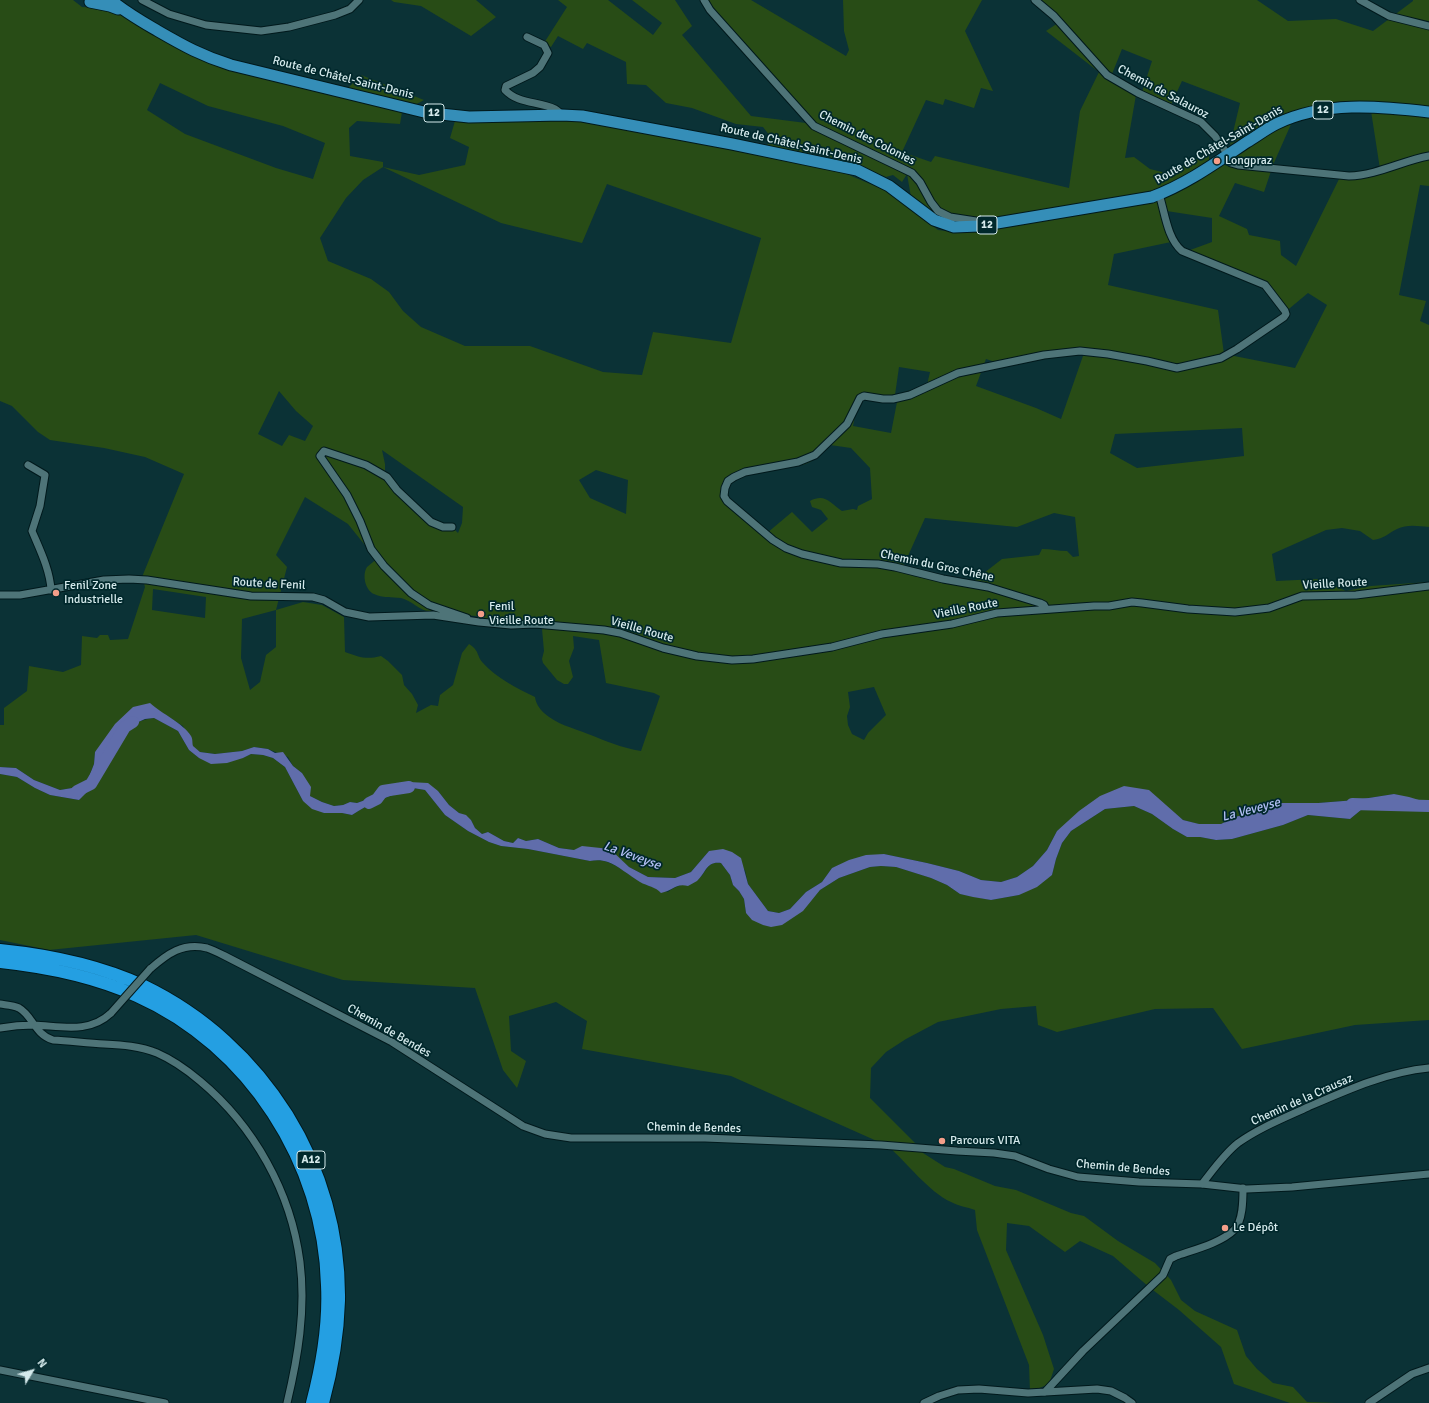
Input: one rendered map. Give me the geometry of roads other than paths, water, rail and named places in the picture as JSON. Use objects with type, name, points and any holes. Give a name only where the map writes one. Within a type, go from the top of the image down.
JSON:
[{"type":"highway","name":"A12","points":[[0,950],[49,957],[84,965],[119,976],[163,996],[194,1015],[223,1038],[249,1064],[273,1093],[293,1124],[310,1157],[328,1210],[335,1246],[339,1283],[338,1323],[334,1355],[323,1403]]},
{"type":"highway","name":"A12","points":[[0,962],[46,968],[81,976],[115,987],[151,1003],[187,1024],[215,1047],[241,1072],[264,1099],[284,1130],[300,1162],[314,1202],[323,1242],[328,1284],[326,1329],[321,1365],[312,1403]]},
{"type":"main road","name":"Route de Châtel-Saint-Denis","points":[[111,0],[128,13],[191,50],[210,59],[428,112],[469,117],[582,116],[646,127],[857,170],[888,186],[934,220],[954,227],[979,226],[1139,200],[1159,194],[1179,186],[1275,125],[1314,111],[1366,106],[1429,112]]},
{"type":"main road","name":"Route de Châtel-Saint-Denis","points":[[90,1],[110,6],[128,13]]},
{"type":"street","points":[[142,0],[169,14],[206,25],[261,31],[289,27],[335,15],[350,9],[359,0]]},
{"type":"street","name":"Chemin des Colonies","points":[[704,0],[710,10],[814,126],[912,173],[920,182],[931,202],[938,211],[950,217],[976,222],[979,226]]},
{"type":"street","name":"Chemin de Salauroz","points":[[1035,0],[1054,16],[1108,75],[1138,93],[1201,122],[1215,136],[1226,155]]},
{"type":"street","points":[[1360,0],[1389,16],[1429,26]]},
{"type":"street","points":[[527,37],[544,45],[548,53],[534,73],[506,86],[505,90],[508,94],[524,102],[555,109],[562,115]]},
{"type":"street","points":[[1226,155],[1231,163],[1349,176],[1363,175],[1429,156]]},
{"type":"street","name":"Chemin du Gros Chêne","points":[[1046,609],[1044,605],[1040,603],[988,587],[886,565],[841,563],[798,553],[773,540],[733,507],[725,497],[725,488],[728,481],[739,474],[812,458],[819,453],[847,424],[860,398],[864,396],[894,399],[910,395],[958,373],[1044,354],[1080,352],[1108,354],[1177,368],[1221,358],[1284,317],[1286,314],[1285,311],[1265,285],[1182,251],[1174,243],[1159,194]]},
{"type":"street","points":[[452,527],[443,527],[431,522],[397,490],[387,477],[366,465],[324,451],[320,456],[347,495],[360,521],[371,549],[384,566],[411,593],[429,605],[479,622]]},
{"type":"street","points":[[28,465],[45,475],[40,506],[32,531],[45,562],[51,582],[51,590]]},
{"type":"street","name":"Route de Fenil","points":[[0,595],[20,595],[104,580],[147,580],[251,596],[313,597],[324,600],[349,613],[369,617],[433,615],[479,622],[511,624]]},
{"type":"street","name":"Vieille Route","points":[[511,624],[530,624],[604,630],[620,633],[657,646],[698,656],[720,660],[740,660],[832,647],[882,634],[952,624],[997,613],[1109,606],[1132,602],[1188,610],[1235,612],[1269,608],[1302,596],[1356,595],[1429,586]]},
{"type":"street","name":"Chemin de Bendes","points":[[0,1028],[33,1025],[72,1028],[84,1027],[100,1022],[111,1013],[150,969],[162,958],[173,951],[188,947],[207,948],[392,1042],[518,1123],[545,1134],[571,1138],[705,1138],[881,1145],[994,1153],[1015,1156],[1049,1169],[1078,1177],[1139,1182],[1202,1184],[1243,1188],[1292,1187],[1429,1174]]},
{"type":"street","points":[[0,1004],[20,1008],[33,1025],[47,1038],[53,1040],[126,1046],[146,1049],[157,1053],[179,1065],[211,1091],[224,1103],[248,1131],[259,1147],[274,1176],[285,1203],[294,1231],[300,1262],[301,1295],[299,1341],[296,1365],[287,1403]]},
{"type":"street","name":"Chemin de la Crausaz","points":[[1202,1184],[1225,1155],[1242,1141],[1266,1126],[1346,1091],[1394,1075],[1429,1068]]},
{"type":"street","points":[[1046,1392],[1083,1351],[1162,1275],[1170,1259],[1216,1242],[1235,1230],[1239,1221],[1243,1202],[1243,1188]]},
{"type":"street","points":[[1369,1403],[1412,1374],[1429,1368]]},
{"type":"street","points":[[0,1370],[165,1403]]},
{"type":"street","points":[[924,1403],[958,1390],[979,1389],[1028,1393],[1097,1389],[1110,1392],[1125,1398],[1132,1403]]},
{"type":"water","points":[[150,703],[183,727],[192,737],[193,746],[200,752],[215,754],[242,751],[254,747],[268,749],[275,753],[283,752],[293,766],[302,773],[311,787],[310,796],[334,806],[343,805],[350,802],[357,803],[395,789],[409,782],[428,783],[438,791],[449,805],[459,813],[466,815],[471,820],[475,828],[482,834],[488,832],[504,841],[513,843],[518,838],[526,841],[538,839],[559,848],[574,850],[582,846],[610,849],[629,867],[648,877],[675,878],[691,872],[709,851],[723,849],[732,852],[741,858],[748,884],[768,911],[779,913],[790,909],[806,892],[822,882],[832,868],[849,860],[866,855],[884,854],[927,863],[959,871],[981,880],[1001,882],[1017,877],[1033,866],[1047,850],[1057,831],[1079,811],[1100,796],[1124,786],[1149,790],[1183,820],[1199,824],[1221,824],[1235,817],[1266,809],[1281,803],[1318,803],[1356,800],[1394,794],[1429,803],[1429,809],[1415,806],[1396,808],[1392,805],[1367,805],[1350,819],[1308,815],[1283,825],[1232,839],[1216,840],[1200,837],[1187,837],[1152,814],[1134,806],[1105,809],[1071,831],[1062,843],[1052,875],[1037,887],[1019,895],[991,900],[973,897],[960,894],[947,885],[931,878],[896,867],[870,867],[839,878],[820,890],[803,911],[782,925],[771,927],[752,920],[746,913],[744,899],[733,885],[730,875],[721,863],[712,864],[709,866],[697,881],[688,886],[677,886],[661,893],[640,882],[612,863],[599,860],[590,861],[528,849],[501,846],[489,842],[468,831],[445,815],[425,790],[413,788],[389,796],[359,810],[352,815],[342,813],[324,813],[312,809],[303,801],[285,767],[273,758],[251,754],[227,763],[211,764],[199,758],[189,750],[178,731],[154,718],[145,719],[134,724],[118,735],[86,793],[79,800],[50,795],[17,777],[0,774],[0,767],[16,768],[34,780],[60,790],[72,788],[87,782],[94,764],[95,752],[115,724],[133,707]]},
{"type":"waterway","name":"La Veveyse","points":[[77,791],[91,784],[125,727],[133,722]]},
{"type":"waterway","name":"La Veveyse","points":[[369,803],[377,799],[383,791],[409,787]]},
{"type":"waterway","name":"La Veveyse","points":[[1352,804],[1429,806]]},
{"type":"place","name":"Longpraz","points":[[1217,161]]},
{"type":"place","name":"Fenil Zone Industrielle","points":[[56,593]]},
{"type":"place","name":"Fenil Vieille Route","points":[[481,614]]},
{"type":"place","name":"Parcours VITA","points":[[942,1141]]},
{"type":"place","name":"Le Dépôt","points":[[1225,1228]]}]
